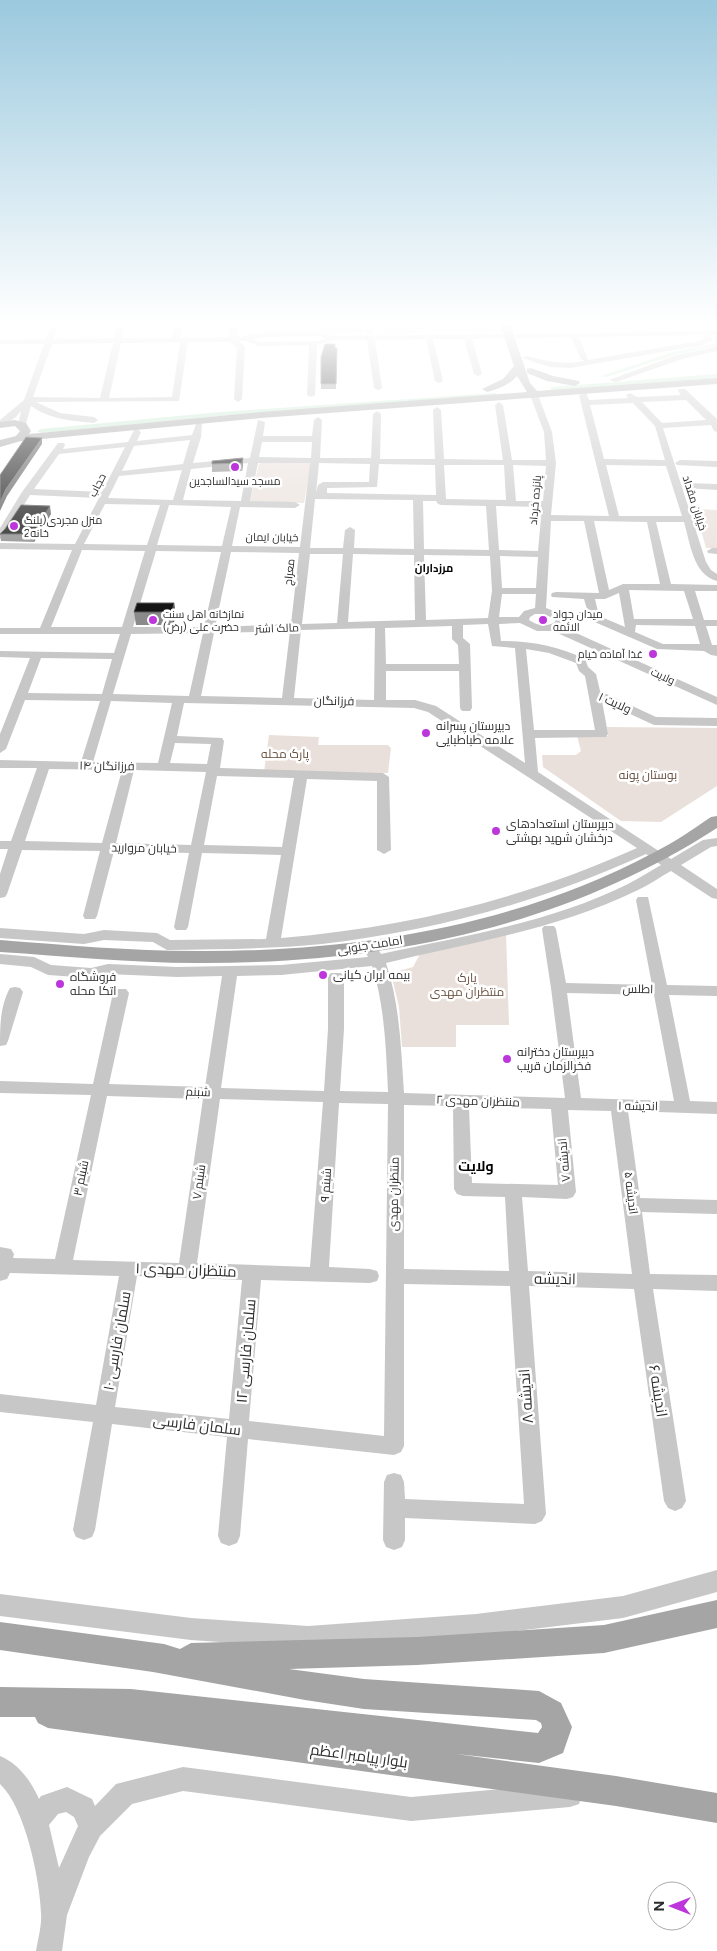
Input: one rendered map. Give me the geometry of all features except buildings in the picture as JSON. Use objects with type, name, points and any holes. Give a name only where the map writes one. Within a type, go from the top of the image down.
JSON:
[{"type":"main road","points":[[0,425],[15,423],[24,426],[149,415]]},
{"type":"main road","points":[[10,441],[261,415]]},
{"type":"main road","points":[[0,451],[10,441],[25,434],[24,426]]},
{"type":"main road","name":"امامت جنوبی","points":[[0,946],[123,955],[224,957],[350,942],[374,953],[446,932],[506,918],[562,900],[603,884],[659,857],[717,821]]},
{"type":"main road","points":[[153,1658],[417,1651],[604,1639],[717,1614]]},
{"type":"main road","points":[[0,1636],[153,1658],[305,1686],[364,1694],[539,1706],[551,1713],[557,1727],[552,1742],[539,1748],[131,1704],[0,1702]]},
{"type":"main road","name":"بلوار پیامبر اعظم","points":[[0,1706],[616,1791],[717,1808]]},
{"type":"street","points":[[0,425],[13,415]]},
{"type":"street","points":[[24,426],[26,415]]},
{"type":"street","points":[[53,415],[94,420]]},
{"type":"street","points":[[322,496],[324,485],[374,485],[377,415]]},
{"type":"street","points":[[437,415],[441,500]]},
{"type":"street","points":[[500,415],[508,462],[511,503]]},
{"type":"street","name":"پانزده خرداد","points":[[540,610],[551,463],[548,432],[542,415]]},
{"type":"street","points":[[588,415],[615,519]]},
{"type":"street","points":[[649,415],[660,426],[716,425]]},
{"type":"street","points":[[706,415],[716,425]]},
{"type":"street","name":"معراج","points":[[288,701],[318,420]]},
{"type":"street","points":[[194,699],[227,549],[253,460],[261,422]]},
{"type":"street","points":[[177,503],[199,426]]},
{"type":"street","name":"خیابان مقداد","points":[[660,426],[659,428],[701,562],[707,572],[717,578]]},
{"type":"street","points":[[116,474],[137,432]]},
{"type":"street","points":[[56,452],[197,438]]},
{"type":"street","points":[[257,439],[316,439]]},
{"type":"street","points":[[0,536],[27,492],[63,441]]},
{"type":"street","name":"حجاب","points":[[44,631],[78,547],[116,474],[189,465],[253,460],[551,463]]},
{"type":"street","points":[[601,462],[670,463]]},
{"type":"street","points":[[680,463],[717,464]]},
{"type":"street","points":[[688,486],[717,487]]},
{"type":"street","points":[[27,492],[165,503],[295,505]]},
{"type":"street","points":[[311,496],[418,497],[491,503],[547,504]]},
{"type":"street","points":[[418,497],[420,623]]},
{"type":"street","points":[[86,766],[108,698],[165,503]]},
{"type":"street","points":[[491,503],[497,591],[493,621],[496,644],[520,644],[569,654],[582,661]]},
{"type":"street","points":[[546,518],[688,519]]},
{"type":"street","points":[[588,518],[604,596]]},
{"type":"street","points":[[651,519],[666,587]]},
{"type":"street","points":[[342,626],[350,530]]},
{"type":"street","name":"خیابان ایمان","points":[[0,546],[543,554]]},
{"type":"street","points":[[701,562],[696,568],[702,588]]},
{"type":"street","points":[[619,643],[629,622],[623,587]]},
{"type":"street","points":[[556,595],[604,596],[623,587],[717,588]]},
{"type":"street","points":[[688,588],[698,623],[714,650]]},
{"type":"street","points":[[497,591],[540,591]]},
{"type":"street","points":[[589,596],[594,618],[619,643]]},
{"type":"street","points":[[540,610],[552,612],[560,617],[561,623],[554,627],[534,628],[526,624],[524,620],[525,615],[540,610]]},
{"type":"street","name":"مالک اشتر","points":[[0,631],[126,632],[524,620]]},
{"type":"street","points":[[457,622],[458,639],[464,644],[466,708]]},
{"type":"street","points":[[629,622],[717,623]]},
{"type":"street","points":[[380,624],[380,702]]},
{"type":"street","name":"ولایت","points":[[554,627],[619,643],[717,701]]},
{"type":"street","points":[[582,661],[619,643],[714,650]]},
{"type":"street","points":[[520,644],[530,734],[532,774]]},
{"type":"street","points":[[0,654],[120,656]]},
{"type":"street","points":[[0,749],[37,654]]},
{"type":"street","points":[[582,661],[583,669],[590,674],[595,693]]},
{"type":"street","points":[[380,667],[465,668]]},
{"type":"street","name":"ولایت ۱","points":[[530,734],[602,734],[595,693]]},
{"type":"street","name":"ولایت ۱","points":[[595,693],[654,721],[717,722]]},
{"type":"street","name":"فرزانگان","points":[[21,696],[415,704],[432,709],[659,857]]},
{"type":"street","points":[[163,767],[179,699]]},
{"type":"street","points":[[170,740],[218,741],[198,849],[180,927]]},
{"type":"street","name":"فرزانگان ۱۴","points":[[0,764],[163,767],[301,775],[382,777],[384,850]]},
{"type":"street","points":[[2,888],[44,765]]},
{"type":"street","points":[[90,916],[129,766]]},
{"type":"street","points":[[273,943],[301,775]]},
{"type":"street","points":[[0,933],[84,939],[104,936],[157,938],[167,945],[350,942],[508,903],[598,870],[717,842]]},
{"type":"street","name":"خیابان مروارید","points":[[0,845],[288,851]]},
{"type":"street","points":[[659,857],[717,895]]},
{"type":"street","points":[[643,900],[684,1107]]},
{"type":"street","points":[[549,929],[560,988],[566,1104]]},
{"type":"street","points":[[123,955],[128,937]]},
{"type":"street","points":[[70,972],[76,951]]},
{"type":"street","points":[[0,959],[34,962],[48,970],[70,972],[91,973],[108,969],[230,971],[326,967],[374,953]]},
{"type":"street","name":"منتظران مهدی","points":[[374,953],[388,1001],[396,1098],[394,1446]]},
{"type":"street","name":"شبنم ۷","points":[[187,1270],[230,971]]},
{"type":"street","name":"شبنم ۹","points":[[319,1274],[336,1029],[336,976]]},
{"type":"street","name":"اطلس","points":[[560,988],[717,991]]},
{"type":"street","points":[[2,1034],[14,992]]},
{"type":"street","name":"شبنم ۳","points":[[62,1267],[121,993]]},
{"type":"street","name":"شبنم","points":[[0,1087],[396,1098]]},
{"type":"street","name":"منتظران مهدی ۲","points":[[396,1098],[566,1104]]},
{"type":"street","name":"اندیشه ۷","points":[[461,1100],[463,1189],[513,1191],[567,1192],[566,1104]]},
{"type":"street","name":"اندیشه ۱","points":[[566,1104],[717,1108]]},
{"type":"street","name":"اندیشه ۵","points":[[619,1105],[642,1281]]},
{"type":"street","points":[[513,1191],[517,1279]]},
{"type":"street","points":[[632,1205],[717,1208]]},
{"type":"street","name":"منتظران مهدی ۱","points":[[2,1262],[62,1267],[370,1276]]},
{"type":"street","name":"سلمان فارسی ۱۰","points":[[84,1530],[130,1269]]},
{"type":"street","name":"سلمان فارسی ۱۲","points":[[229,1536],[252,1272]]},
{"type":"street","name":"اندیشه","points":[[394,1276],[717,1283]]},
{"type":"street","name":"اندیشه ۸","points":[[394,1508],[534,1514],[517,1279]]},
{"type":"street","name":"اندیشه ۶","points":[[642,1281],[675,1500]]},
{"type":"street","name":"سلمان فارسی","points":[[0,1403],[394,1446]]},
{"type":"street","points":[[394,1482],[394,1540]]},
{"type":"street","points":[[0,1605],[191,1629],[308,1636],[476,1625],[623,1607],[717,1581]]},
{"type":"street","points":[[0,1768],[19,1786],[35,1822],[45,1858],[54,1915]]},
{"type":"street","points":[[49,1951],[54,1915],[78,1850],[91,1827],[125,1793],[183,1779],[411,1809],[616,1791]]},
{"type":"street","points":[[35,1822],[50,1805],[67,1799],[83,1808],[91,1827]]},
{"type":"green space","points":[[267,461],[305,461],[311,464],[304,503],[250,502],[259,464]]},
{"type":"green space","points":[[695,509],[717,510],[717,548],[706,548]]},
{"type":"green space","name":"بوستان پونه","points":[[607,727],[717,728],[717,786],[661,822],[621,821],[543,767],[542,755],[576,755],[581,751],[577,736],[608,736]]},
{"type":"green space","name":"پارک محله","points":[[269,735],[319,737],[318,745],[388,745],[391,748],[388,773],[264,772]]},
{"type":"green space","name":"پارک منتظران مهدی","points":[[506,934],[509,1025],[456,1025],[456,1047],[402,1047],[399,1007],[391,973],[413,967],[420,954]]},
{"type":"waterway","points":[[41,431],[209,415]]},
{"type":"place","name":"مسجد سیدالساجدین","points":[[235,467]]},
{"type":"place","name":"منزل مجردی(پلنگ خانه2","points":[[14,526]]},
{"type":"place","name":"نمازخانه اهل سنت حضرت علی (رض)","points":[[153,620]]},
{"type":"place","name":"میدان جواد الائمه","points":[[543,620]]},
{"type":"place","name":"غذا آماده خیام","points":[[653,654]]},
{"type":"place","name":"دبیرستان پسرانه علامه طباطبایی","points":[[426,733]]},
{"type":"place","name":"دبیرستان استعدادهای درخشان شهید بهشتی","points":[[496,831]]},
{"type":"place","name":"بیمه ایران کیانی","points":[[323,975]]},
{"type":"place","name":"فروشگاه اتکا محله","points":[[60,984]]},
{"type":"place","name":"دبیرستان دخترانه فخرالزمان قریب","points":[[507,1059]]},
{"type":"district","name":"مرزداران","points":[[434,568]]},
{"type":"district","name":"ولایت","points":[[476,1166]]}]
